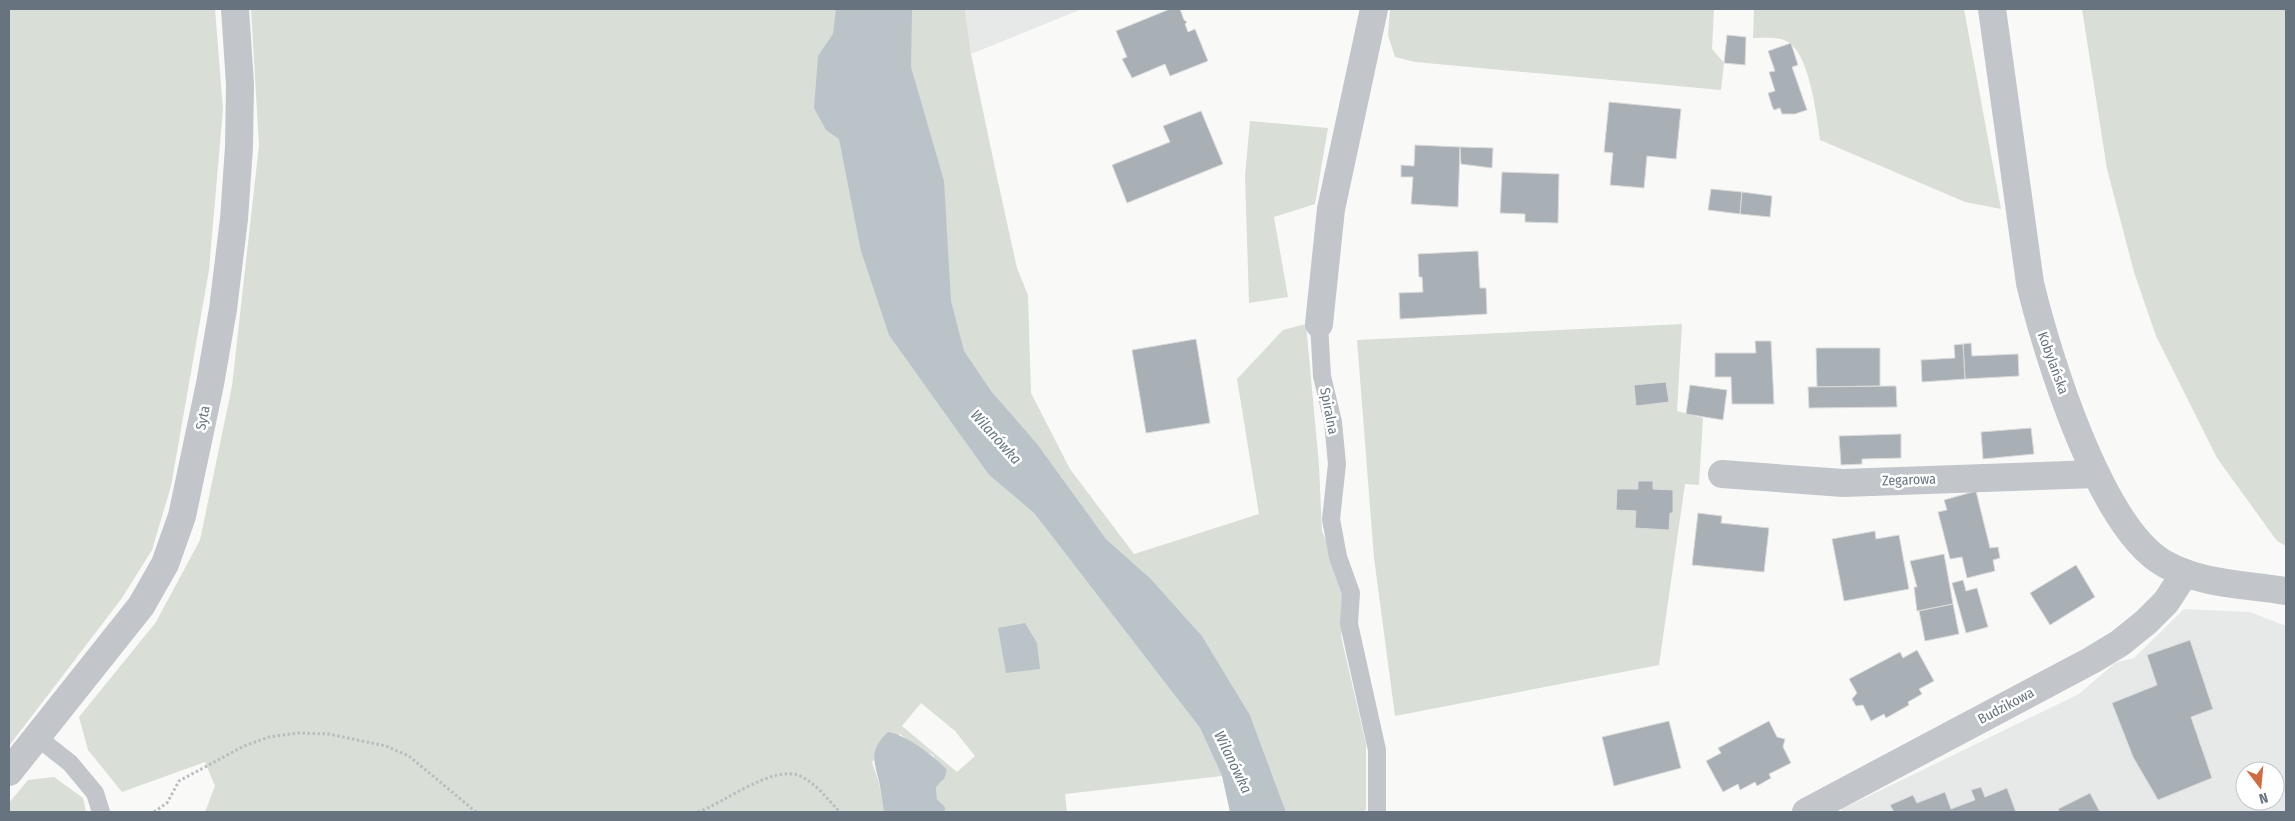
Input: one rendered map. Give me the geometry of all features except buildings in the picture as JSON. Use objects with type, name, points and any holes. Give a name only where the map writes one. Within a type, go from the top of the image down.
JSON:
[{"type":"street","name":"Syta","points":[[9,772],[142,606],[165,564],[182,516],[212,374],[234,219],[239,147],[240,93],[235,9]]},
{"type":"street","name":"Spiralna","points":[[1319,324],[1331,209],[1374,9]]},
{"type":"street","name":"Kobylańska","points":[[1992,9],[2030,283],[2040,327],[2096,474],[2128,530],[2146,550],[2164,563],[2185,574],[2218,583],[2286,591]]},
{"type":"street","name":"Zegarowa","points":[[1722,474],[1843,483],[2096,474]]},
{"type":"street","name":"Budzikowa","points":[[1806,812],[2092,660],[2120,643],[2166,602],[2185,574]]},
{"type":"lane","name":"Spiralna","points":[[1319,324],[1322,376],[1333,422],[1337,464],[1331,519],[1338,557],[1351,593],[1349,624],[1377,750],[1377,812]]},
{"type":"lane","points":[[37,737],[70,764],[95,793],[101,812]]},
{"type":"path","points":[[154,812],[167,803],[180,780],[244,746],[269,737],[298,733],[329,734],[394,749],[409,756],[476,812]]},
{"type":"path","points":[[698,812],[712,808],[766,778],[785,774],[799,776],[815,786],[840,812]]},
{"type":"shaded area","points":[[9,9],[215,9],[223,109],[209,270],[171,486],[152,550],[122,598],[9,746]]},
{"type":"shaded area","points":[[251,9],[858,9],[881,267],[962,437],[989,475],[1034,513],[1200,728],[1222,776],[1065,794],[1067,812],[944,812],[946,808],[937,799],[936,787],[944,779],[933,755],[919,749],[900,734],[872,762],[879,783],[884,812],[205,812],[215,786],[205,762],[122,792],[88,750],[79,717],[156,622],[200,540],[232,386],[259,145]],"holes":[[[921,703],[955,731],[975,756],[957,772],[902,726]]]},
{"type":"shaded area","points":[[876,9],[965,9],[971,54],[1017,268],[1028,295],[1031,393],[1070,469],[1134,554],[1259,514],[1237,379],[1283,330],[1306,324],[1319,465],[1322,531],[1346,591],[1341,636],[1366,744],[1366,809],[1364,812],[1286,812],[1250,715],[1202,636],[1151,579],[1106,539],[1022,427],[984,410],[963,382]]},
{"type":"shaded area","points":[[965,9],[1082,9],[971,54]]},
{"type":"shaded area","points":[[1390,9],[1714,9],[1712,49],[1724,63],[1721,90],[1415,62],[1395,57],[1388,35]]},
{"type":"shaded area","points":[[1754,9],[1964,9],[2001,209],[1965,202],[1820,140],[1808,75],[1798,52],[1787,41],[1773,38],[1753,38]]},
{"type":"shaded area","points":[[2082,9],[2286,9],[2286,546],[2277,541],[2217,458],[2156,336],[2134,272],[2107,169]]},
{"type":"shaded area","points":[[1250,121],[1328,128],[1315,204],[1274,217],[1288,297],[1249,303],[1245,176]]},
{"type":"shaded area","points":[[1682,324],[1677,411],[1703,418],[1699,485],[1685,484],[1659,665],[1395,716],[1374,558],[1357,340]]},
{"type":"shaded area","points":[[2184,609],[2250,612],[2286,626],[2286,812],[1842,812],[1842,809],[2079,694],[2115,663],[2134,658]]},
{"type":"shaded area","points":[[54,777],[83,798],[86,812],[9,812],[9,803],[28,780]]},
{"type":"water","name":"Wilanówka","points":[[836,9],[912,9],[911,67],[944,181],[951,301],[964,351],[991,391],[1037,444],[1106,539],[1151,579],[1202,636],[1250,715],[1286,812],[1230,812],[1222,776],[1200,728],[1034,513],[989,475],[889,335],[861,251],[839,139],[826,130],[814,108],[818,56],[833,34]]},
{"type":"water","points":[[1025,623],[1037,643],[1040,669],[1006,673],[998,628]]},
{"type":"water","points":[[888,732],[903,737],[920,747],[947,770],[944,779],[936,787],[937,799],[946,808],[944,812],[884,812],[874,755],[878,744]]}]
